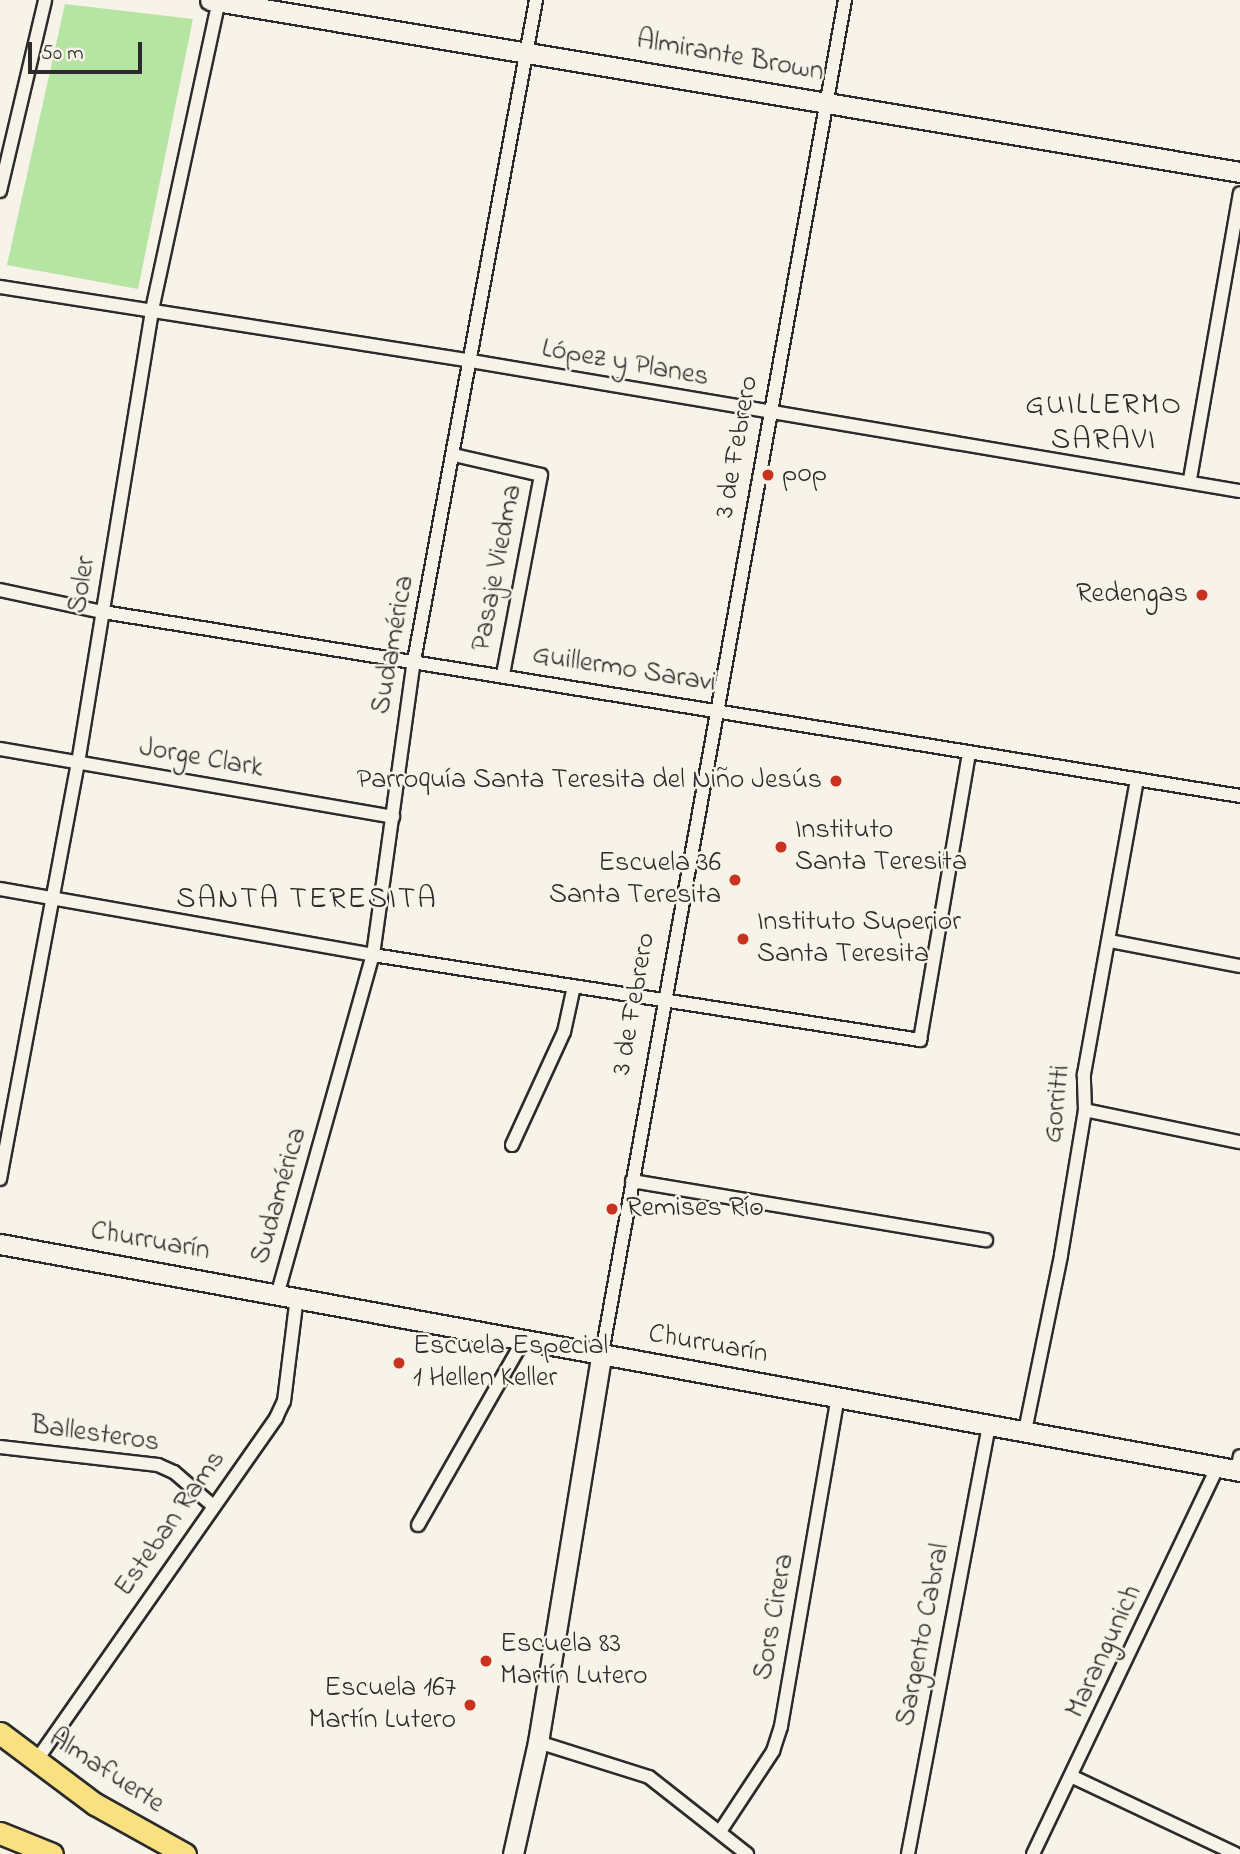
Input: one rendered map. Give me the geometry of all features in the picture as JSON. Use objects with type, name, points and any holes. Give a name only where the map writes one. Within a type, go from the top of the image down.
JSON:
[{"type":"main road","name":"Almirante Brown","points":[[216,1],[1240,172]]},
{"type":"main road","name":"Churruarín","points":[[0,1244],[288,1294],[1217,1468],[1239,1466]]},
{"type":"main road","name":"3 de Febrero","points":[[513,1854],[538,1742],[602,1353]]},
{"type":"main road","name":"Almafuerte","points":[[0,1733],[95,1804],[185,1854]]},
{"type":"main road","points":[[0,1833],[51,1854]]},
{"type":"street","points":[[0,191],[45,0]]},
{"type":"street","name":"Sudamérica","points":[[288,1294],[373,955],[414,661],[536,0]]},
{"type":"street","name":"3 de Febrero","points":[[602,1353],[663,1000],[772,415],[845,0]]},
{"type":"street","name":"Soler","points":[[0,1179],[78,763],[152,310],[216,1]]},
{"type":"street","points":[[1190,479],[1240,193]]},
{"type":"street","name":"López y Planes","points":[[0,287],[471,361],[772,415],[1190,479],[1240,491]]},
{"type":"street","name":"Pasaje Viedma","points":[[454,455],[541,475],[503,675]]},
{"type":"street","name":"Guillermo Saravi","points":[[0,590],[103,612],[1240,796]]},
{"type":"street","name":"Jorge Clark","points":[[0,749],[393,817]]},
{"type":"street","points":[[0,889],[50,901],[373,955],[920,1040],[968,753]]},
{"type":"street","name":"Gorritti","points":[[1025,1431],[1085,1110],[1084,1074],[1110,942],[1137,780]]},
{"type":"street","points":[[1110,942],[1240,966]]},
{"type":"street","points":[[512,1145],[564,1032],[574,986]]},
{"type":"street","points":[[1085,1110],[1240,1142]]},
{"type":"street","points":[[632,1181],[986,1240]]},
{"type":"street","name":"Esteban Rams","points":[[36,1761],[212,1505],[276,1418],[284,1401],[288,1294]]},
{"type":"street","points":[[418,1525],[524,1339]]},
{"type":"street","name":"Sors Cirera","points":[[721,1830],[773,1751],[781,1726],[838,1397]]},
{"type":"street","name":"Sargento Cabral","points":[[908,1854],[989,1426]]},
{"type":"street","name":"Ballesteros","points":[[0,1447],[158,1465],[174,1472],[212,1505]]},
{"type":"street","name":"Marangunich","points":[[1033,1854],[1073,1777],[1217,1468]]},
{"type":"street","points":[[538,1742],[649,1777],[721,1830],[747,1854]]},
{"type":"street","points":[[1073,1777],[1236,1854]]},
{"type":"green space","points":[[65,4],[193,19],[138,289],[7,265]]},
{"type":"place","name":"pop","points":[[768,475]]},
{"type":"place","name":"Redengas","points":[[1202,595]]},
{"type":"place","name":"Parroquía Santa Teresita del Niño Jesús","points":[[836,781]]},
{"type":"place","name":"Instituto Santa Teresita","points":[[781,847]]},
{"type":"place","name":"Escuela 36 Santa Teresita","points":[[735,880]]},
{"type":"place","name":"Instituto Superior Santa Teresita","points":[[743,939]]},
{"type":"place","name":"Remises Río","points":[[612,1209]]},
{"type":"place","name":"Escuela Especial 1 Hellen Keller","points":[[399,1363]]},
{"type":"place","name":"Escuela 83 Martín Lutero","points":[[486,1661]]},
{"type":"place","name":"Escuela 167 Martín Lutero","points":[[470,1705]]},
{"type":"district","name":"GUILLERMO SARAVI","points":[[1104,423]]},
{"type":"district","name":"SANTA TERESITA","points":[[307,900]]}]
